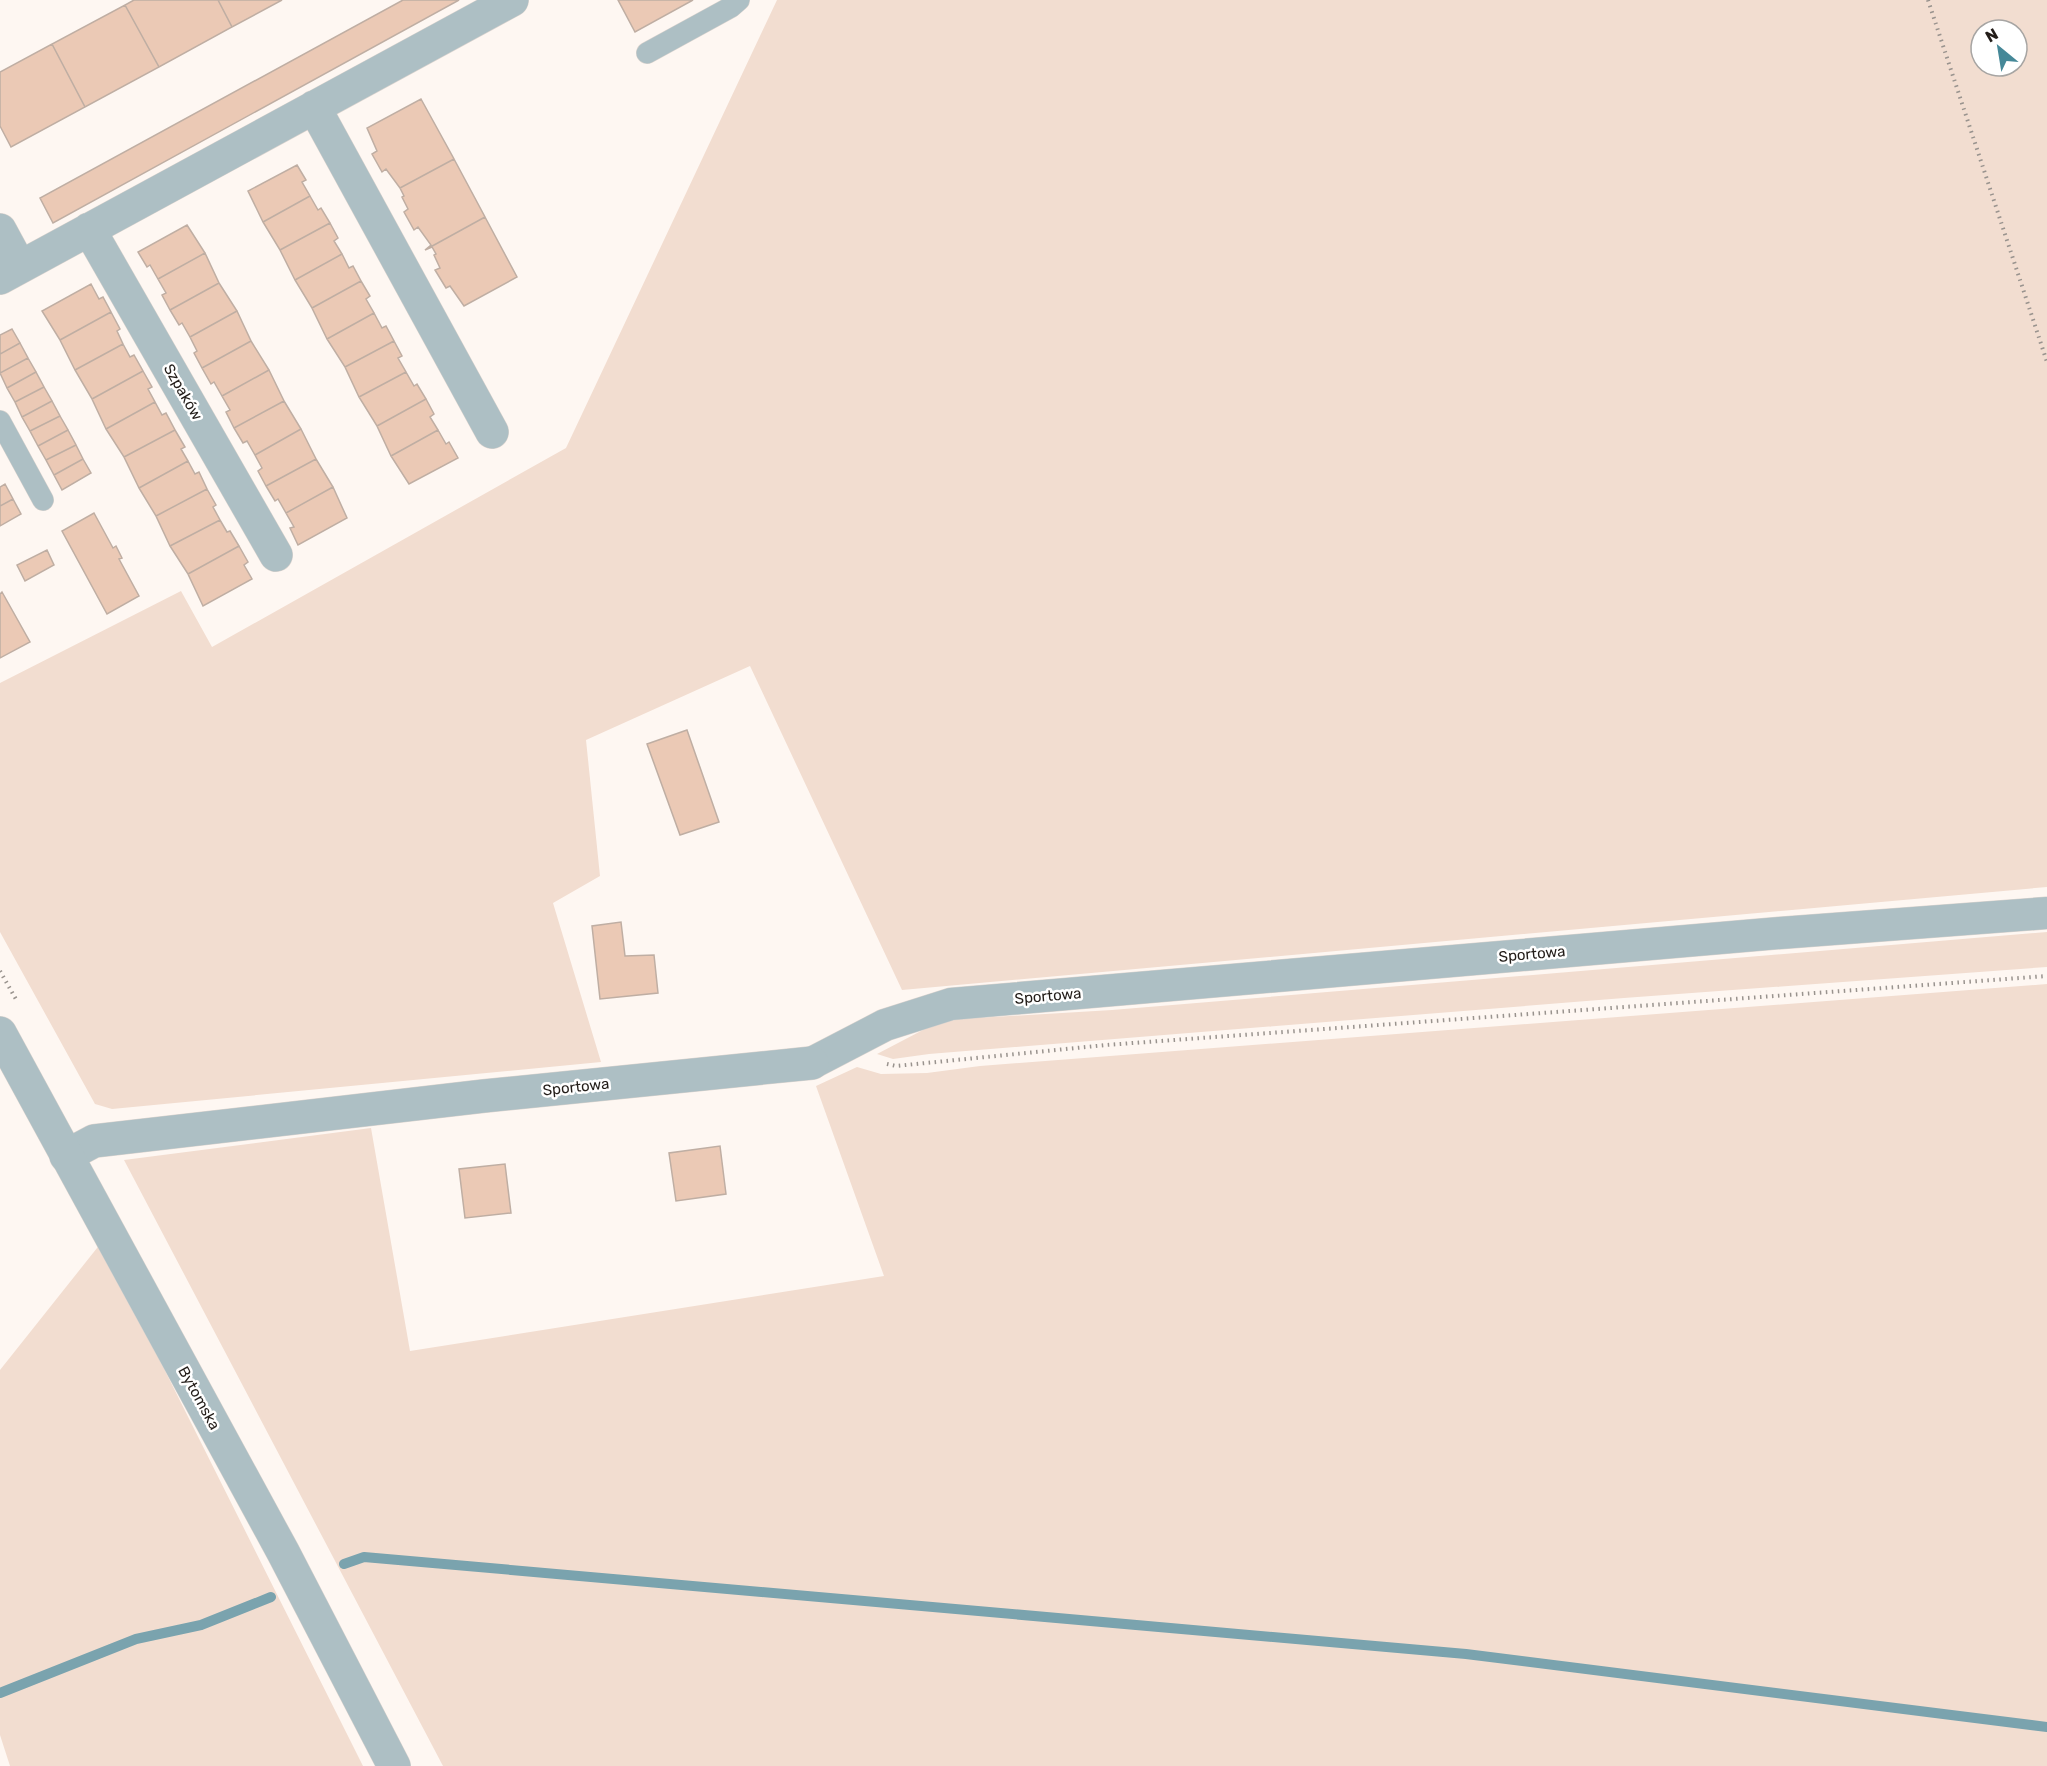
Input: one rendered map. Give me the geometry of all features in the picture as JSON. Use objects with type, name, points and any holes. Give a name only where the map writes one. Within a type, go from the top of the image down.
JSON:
[{"type":"street","points":[[0,230],[10,272],[512,0]]},
{"type":"street","points":[[314,107],[492,432]]},
{"type":"street","name":"Szpaków","points":[[90,229],[276,555]]},
{"type":"street","name":"Sportowa","points":[[66,1156],[94,1141],[484,1096],[812,1063],[885,1025],[951,1004],[1780,933],[2047,913]]},
{"type":"street","name":"Bytomska","points":[[0,1033],[283,1552],[394,1766]]},
{"type":"lane","points":[[647,53],[739,0]]},
{"type":"lane","points":[[0,421],[43,500]]},
{"type":"path","points":[[1928,0],[2047,362]]},
{"type":"path","points":[[877,1063],[896,1066],[1107,1045],[2047,976]]},
{"type":"shaded area","points":[[777,0],[2047,0],[2047,887],[902,990],[750,666],[586,740],[600,876],[553,903],[601,1062],[112,1109],[95,1104],[0,932],[0,683],[181,591],[212,647],[566,448]]},
{"type":"shaded area","points":[[2047,932],[2047,967],[1624,998],[929,1054],[893,1059],[877,1054],[942,1020],[1112,1010]]},
{"type":"shaded area","points":[[2047,984],[2047,1766],[443,1766],[124,1160],[371,1128],[410,1351],[884,1276],[816,1086],[857,1067],[881,1074],[927,1073],[980,1066]]},
{"type":"shaded area","points":[[101,1243],[363,1766],[10,1766],[0,1735],[0,1370]]},
{"type":"building","points":[[134,0],[218,0],[232,27],[159,67],[125,5]]},
{"type":"building","points":[[218,0],[282,0],[232,27]]},
{"type":"building","points":[[403,0],[459,0],[53,223],[40,198]]},
{"type":"building","points":[[618,0],[693,0],[635,32]]},
{"type":"building","points":[[125,5],[159,67],[85,107],[52,44]]},
{"type":"building","points":[[52,44],[85,107],[11,147],[0,126],[0,72]]},
{"type":"building","points":[[421,99],[454,159],[400,188],[386,169],[382,172],[372,154],[377,151],[367,128]]},
{"type":"building","points":[[454,159],[485,217],[425,250],[431,245],[418,227],[414,230],[404,212],[408,209],[400,188]]},
{"type":"building","points":[[297,165],[306,180],[302,182],[310,196],[263,222],[248,191]]},
{"type":"building","points":[[310,196],[318,210],[321,208],[330,223],[280,250],[263,222]]},
{"type":"building","points":[[485,217],[517,277],[464,306],[450,286],[446,288],[435,270],[440,268],[432,247],[425,250]]},
{"type":"building","points":[[330,223],[338,238],[334,241],[342,254],[295,280],[280,250]]},
{"type":"building","points":[[187,225],[205,253],[158,279],[150,265],[147,267],[138,252]]},
{"type":"building","points":[[205,253],[219,283],[170,310],[162,295],[166,293],[158,279]]},
{"type":"building","points":[[342,254],[349,268],[353,266],[361,281],[312,308],[295,280]]},
{"type":"building","points":[[361,281],[370,296],[366,299],[374,313],[327,339],[312,308]]},
{"type":"building","points":[[219,283],[237,311],[190,337],[182,323],[179,325],[170,310]]},
{"type":"building","points":[[91,284],[99,299],[103,297],[111,312],[60,340],[42,311]]},
{"type":"building","points":[[237,311],[251,341],[202,368],[194,353],[197,351],[190,337]]},
{"type":"building","points":[[111,312],[120,329],[117,331],[123,344],[75,370],[60,340]]},
{"type":"building","points":[[374,313],[382,328],[386,326],[394,341],[345,367],[327,339]]},
{"type":"building","points":[[12,329],[20,343],[0,354],[0,335]]},
{"type":"building","points":[[251,341],[269,370],[222,396],[214,382],[211,384],[202,368]]},
{"type":"building","points":[[394,341],[402,356],[398,358],[406,372],[359,397],[345,367]]},
{"type":"building","points":[[20,343],[28,358],[0,373],[0,354]]},
{"type":"building","points":[[123,344],[130,357],[134,355],[143,371],[92,399],[75,370]]},
{"type":"building","points":[[28,358],[36,372],[7,388],[0,373]]},
{"type":"building","points":[[269,370],[284,401],[234,428],[226,412],[230,410],[222,396]]},
{"type":"building","points":[[143,371],[152,387],[148,389],[155,402],[106,429],[92,399]]},
{"type":"building","points":[[36,372],[44,387],[15,402],[7,388]]},
{"type":"building","points":[[406,372],[414,386],[417,384],[426,399],[377,426],[359,397]]},
{"type":"building","points":[[44,387],[52,401],[22,417],[15,402]]},
{"type":"building","points":[[426,399],[434,414],[430,417],[438,430],[391,456],[377,426]]},
{"type":"building","points":[[52,401],[60,416],[30,431],[22,417]]},
{"type":"building","points":[[284,401],[301,429],[255,455],[247,441],[243,443],[234,428]]},
{"type":"building","points":[[155,402],[162,415],[166,413],[175,430],[124,457],[106,429]]},
{"type":"building","points":[[60,416],[68,430],[38,446],[30,431]]},
{"type":"building","points":[[301,429],[316,459],[266,486],[258,471],[262,468],[255,455]]},
{"type":"building","points":[[68,430],[76,445],[46,460],[38,446]]},
{"type":"building","points":[[175,430],[185,447],[181,449],[188,461],[139,488],[124,457]]},
{"type":"building","points":[[438,430],[446,444],[449,442],[458,458],[409,484],[391,456]]},
{"type":"building","points":[[76,445],[83,459],[54,475],[46,460]]},
{"type":"building","points":[[83,459],[91,473],[62,490],[54,475]]},
{"type":"building","points":[[316,459],[333,487],[286,513],[278,499],[275,501],[266,486]]},
{"type":"building","points":[[188,461],[195,474],[199,472],[207,489],[156,516],[139,488]]},
{"type":"building","points":[[5,484],[13,499],[0,506],[0,487]]},
{"type":"building","points":[[333,487],[347,518],[298,545],[290,528],[294,527],[286,513]]},
{"type":"building","points":[[207,489],[216,505],[213,507],[220,520],[170,546],[156,516]]},
{"type":"building","points":[[13,499],[21,514],[0,526],[0,506]]},
{"type":"building","points":[[94,513],[113,548],[116,546],[122,558],[119,559],[139,596],[107,614],[62,531]]},
{"type":"building","points":[[220,520],[239,546],[188,574],[170,546]]},
{"type":"building","points":[[239,546],[248,562],[244,565],[252,579],[203,606],[188,574]]},
{"type":"building","points":[[47,550],[54,565],[25,581],[17,565]]},
{"type":"building","points":[[2,592],[30,642],[0,658],[0,594]]},
{"type":"building","points":[[687,730],[719,822],[680,835],[647,744]]},
{"type":"building","points":[[621,922],[625,956],[654,955],[658,993],[600,999],[592,926]]},
{"type":"building","points":[[720,1146],[726,1194],[676,1201],[669,1153]]},
{"type":"building","points":[[505,1164],[511,1213],[465,1218],[459,1169]]},
{"type":"waterway","points":[[344,1564],[364,1557],[1466,1654],[2047,1727]]},
{"type":"waterway","points":[[0,1693],[136,1639],[201,1625],[271,1597]]}]
